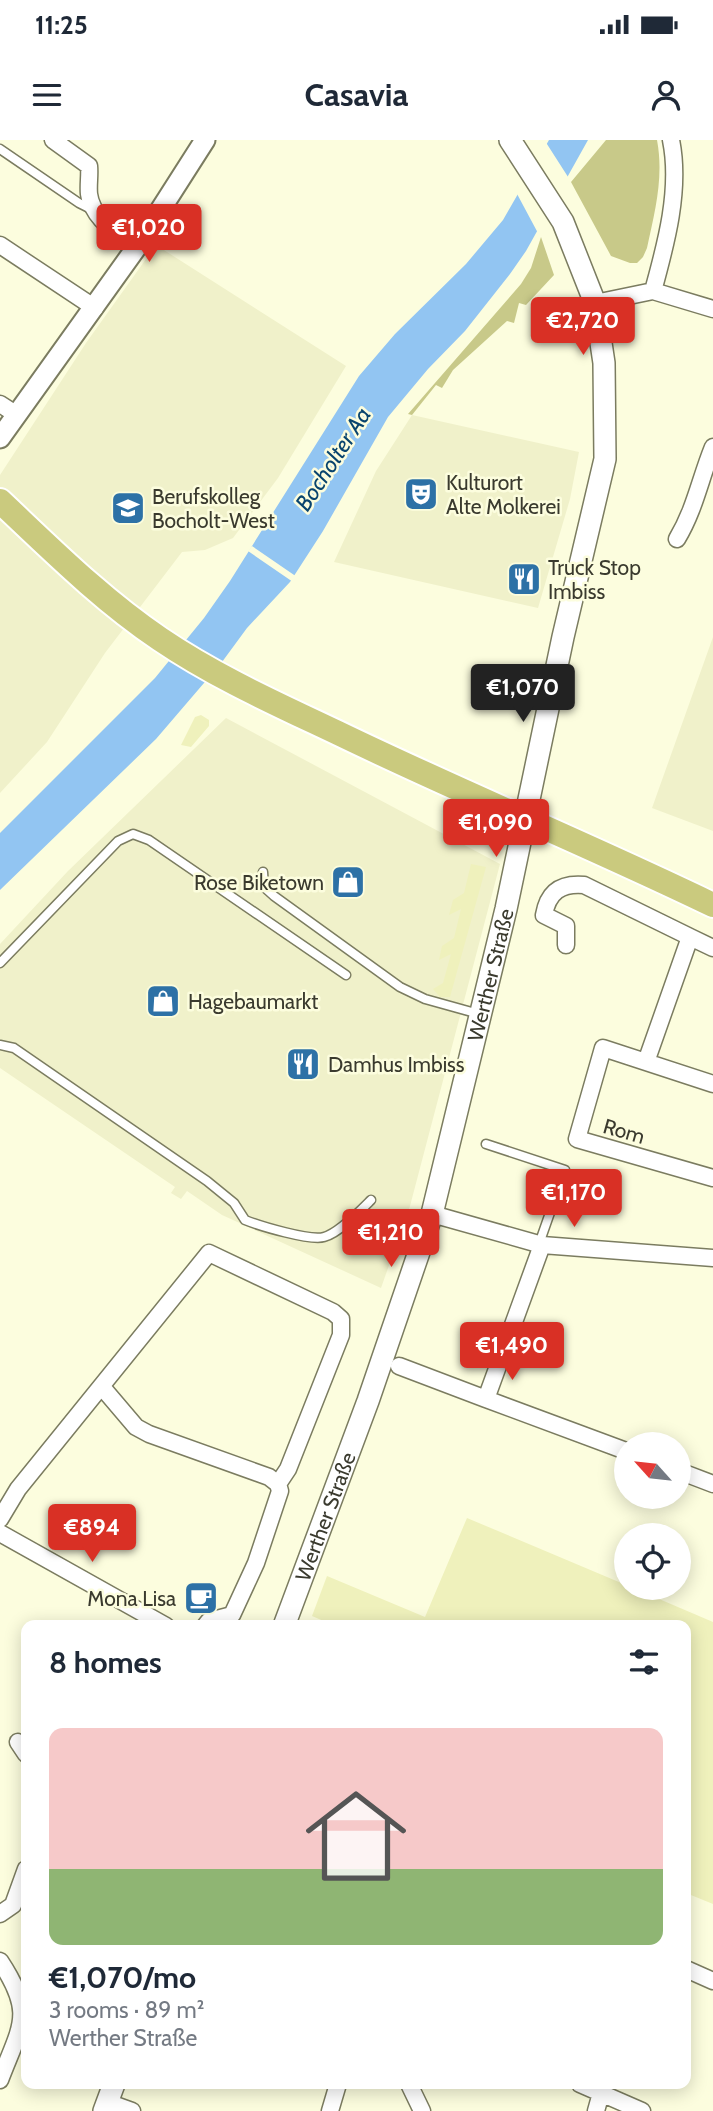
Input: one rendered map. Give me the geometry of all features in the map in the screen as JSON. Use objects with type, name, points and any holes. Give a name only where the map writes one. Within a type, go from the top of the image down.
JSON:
[{"type":"main road","name":"Werther Straße","points":[[286,1620],[368,1401],[432,1214],[482,1015],[604,459],[604,363],[595,303],[563,222],[515,148]]},
{"type":"main road","points":[[0,501],[123,612],[159,639],[242,688],[713,905]]},
{"type":"street","points":[[53,140],[89,166],[89,195],[94,209],[103,221],[136,248]]},
{"type":"street","points":[[653,291],[674,183],[675,157],[671,140]]},
{"type":"street","points":[[0,438],[136,248],[200,142]]},
{"type":"street","points":[[0,245],[95,308]]},
{"type":"street","points":[[595,303],[653,291],[713,309]]},
{"type":"street","points":[[0,404],[17,415]]},
{"type":"street","points":[[677,539],[690,517],[713,447]]},
{"type":"street","points":[[566,945],[566,926],[544,915],[552,894],[561,887],[572,884],[584,885],[713,948]]},
{"type":"street","points":[[646,1062],[690,937]]},
{"type":"street","name":"Rom","points":[[713,1084],[603,1048],[577,1139],[713,1178]]},
{"type":"street","points":[[432,1214],[540,1245],[713,1258]]},
{"type":"street","points":[[486,1399],[540,1245]]},
{"type":"street","points":[[0,1519],[18,1489],[209,1254],[333,1312],[341,1319],[341,1335],[288,1469],[278,1484]]},
{"type":"street","points":[[399,1366],[614,1447]]},
{"type":"street","points":[[102,1387],[136,1427],[269,1477],[278,1484],[280,1492],[268,1532],[232,1615],[213,1620]]},
{"type":"street","points":[[691,1476],[713,1484]]},
{"type":"street","points":[[0,1533],[155,1620]]},
{"type":"street","points":[[0,1914],[13,1905],[21,1891]]},
{"type":"street","points":[[0,1961],[16,1985],[21,2003]]},
{"type":"street","points":[[691,1971],[713,1981]]},
{"type":"street","points":[[0,2080],[21,2026]]},
{"type":"street","points":[[330,2111],[337,2089]]},
{"type":"street","points":[[412,2089],[422,2111]]},
{"type":"street","points":[[592,2089],[642,2111]]},
{"type":"street","points":[[596,2111],[601,2093]]},
{"type":"street","points":[[108,2099],[132,2111]]},
{"type":"lane","points":[[0,149],[79,203],[94,209]]},
{"type":"lane","points":[[0,963],[118,841],[133,834],[149,840],[346,975]]},
{"type":"lane","points":[[263,872],[264,887],[274,896],[400,987],[425,999],[482,1015]]},
{"type":"lane","points":[[0,1045],[14,1048],[207,1181],[234,1203],[245,1220],[302,1237],[324,1237],[349,1221],[371,1200]]},
{"type":"lane","points":[[486,1144],[565,1170],[540,1245]]},
{"type":"shaded area","name":"Berufskolleg Bocholt-West","points":[[156,245],[346,366],[278,478],[233,538],[205,550],[182,552],[105,653],[47,742],[0,793],[0,475],[86,343]]},
{"type":"shaded area","points":[[412,415],[579,452],[570,499],[538,608],[334,562],[376,471]]},
{"type":"shaded area","points":[[713,637],[713,831],[652,808]]},
{"type":"shaded area","points":[[201,715],[209,720],[209,726],[191,747],[181,745],[195,717]]},
{"type":"shaded area","points":[[226,718],[500,864],[410,1206],[381,1288],[222,1215],[187,1191],[181,1199],[171,1193],[175,1187],[0,1068],[0,944],[68,871]]},
{"type":"shaded area","points":[[471,864],[486,867],[450,997],[440,997],[433,989],[443,983],[451,954],[439,960],[442,946],[454,938],[461,909],[449,915],[453,900],[464,893]]},
{"type":"shaded area","points":[[467,1518],[614,1580],[614,1600],[661,1600],[713,1622],[713,1904],[691,1895],[691,1620],[321,1620],[312,1616],[327,1576],[425,1617]]},
{"type":"green space","points":[[606,140],[657,140],[660,167],[656,207],[647,248],[637,263],[611,256],[571,182]]},
{"type":"green space","points":[[541,237],[554,275],[526,305],[519,303],[514,323],[507,321],[453,370],[442,388],[436,385],[412,415],[408,414],[521,284],[531,268]]},
{"type":"water","name":"Bocholter Aa","points":[[549,140],[588,140],[526,251],[510,274],[465,331],[428,369],[388,417],[323,531],[290,582],[247,628],[222,662],[156,739],[0,890],[0,833],[155,678],[204,618],[359,376],[395,334],[466,264],[503,220]]},
{"type":"pier","points":[[545,141],[570,180],[539,235],[516,192]]},
{"type":"pier","points":[[252,546],[297,577],[293,582],[248,551]]},
{"type":"place","name":"Kulturort Alte Molkerei","points":[[421,494]]},
{"type":"place","name":"Berufskolleg Bocholt-West","points":[[128,508]]},
{"type":"place","name":"Truck Stop Imbiss","points":[[524,579]]},
{"type":"place","name":"Rose Biketown","points":[[348,882]]},
{"type":"place","name":"Hagebaumarkt","points":[[163,1001]]},
{"type":"place","name":"Damhus Imbiss","points":[[303,1064]]},
{"type":"place","name":"Mona Lisa","points":[[201,1598]]}]
